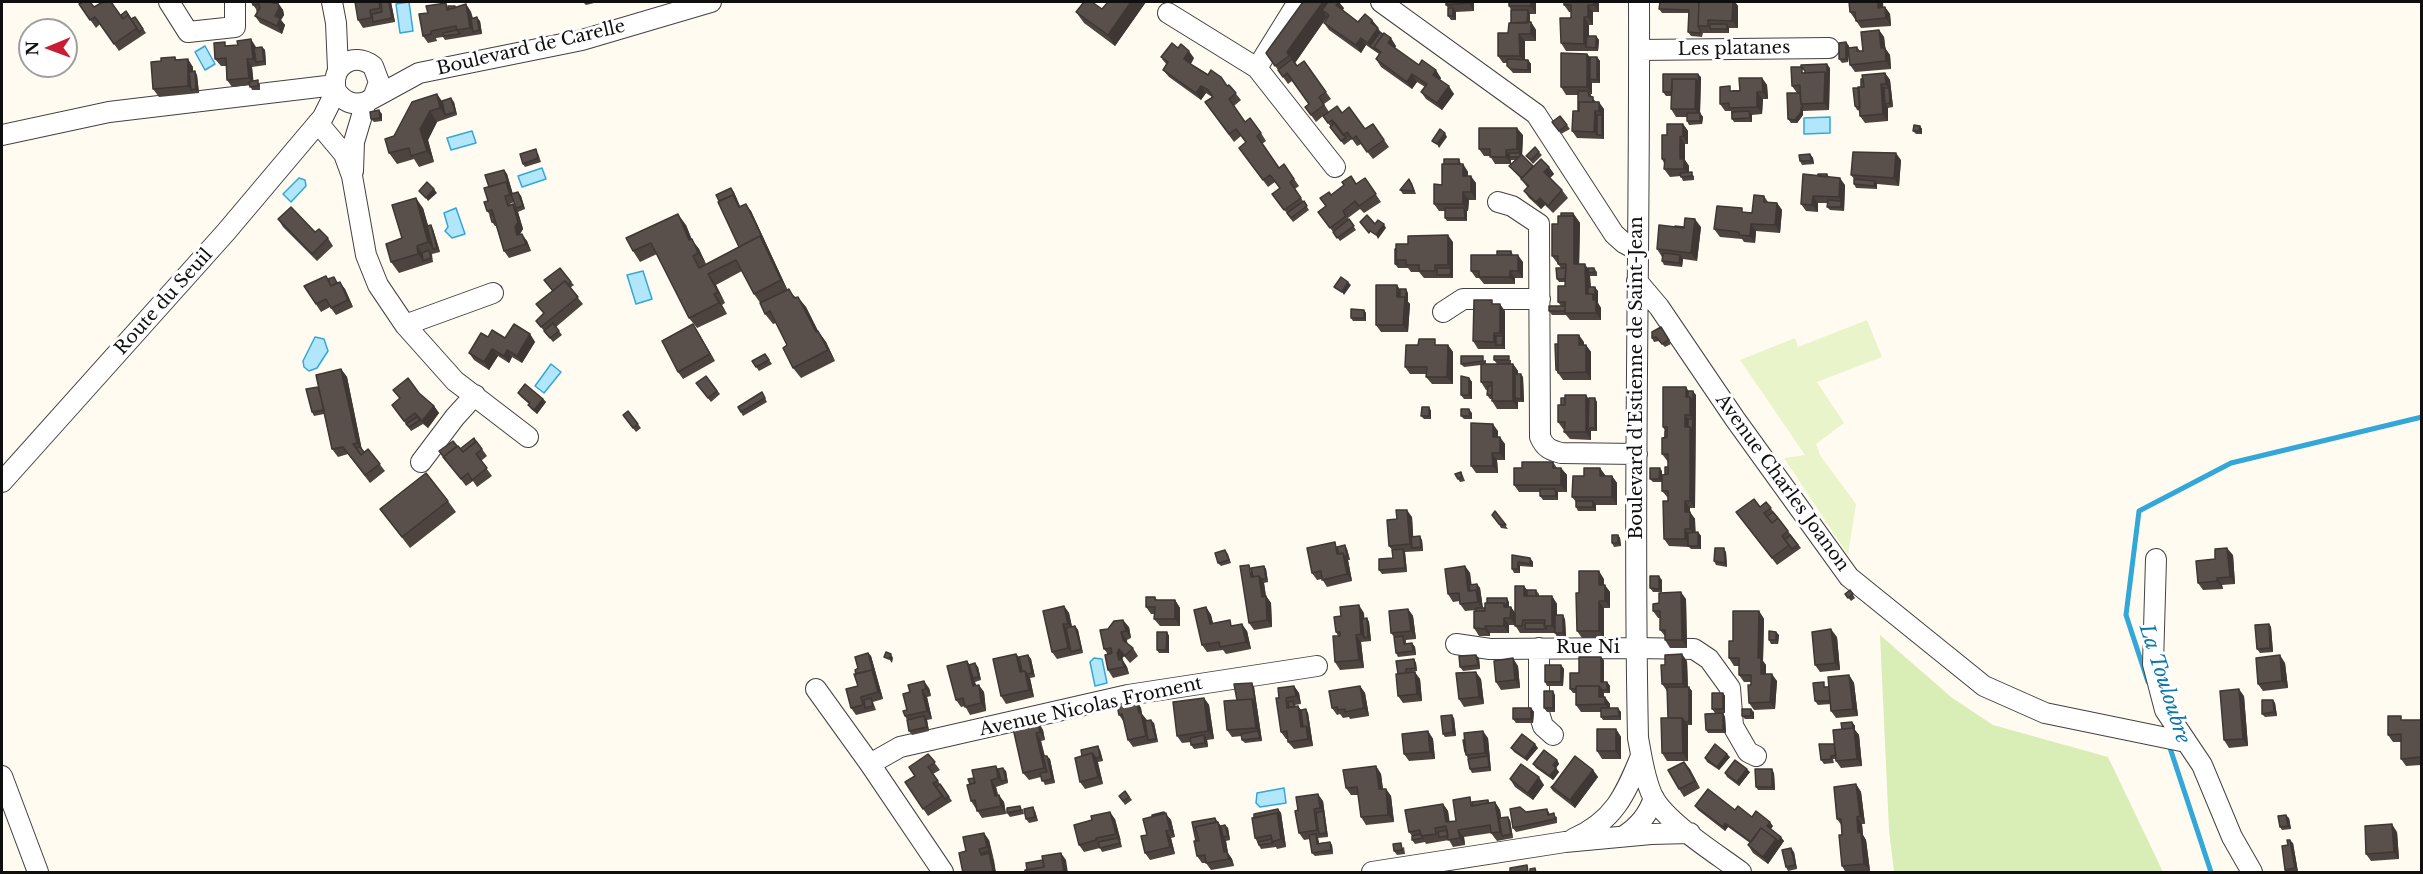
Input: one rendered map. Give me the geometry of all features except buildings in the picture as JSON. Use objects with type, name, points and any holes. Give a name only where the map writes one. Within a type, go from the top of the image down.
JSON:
[{"type":"street","points":[[169,2],[188,32],[235,27],[235,2]]},
{"type":"street","points":[[332,2],[336,24],[336,82],[341,97],[365,101]]},
{"type":"street","name":"Boulevard de Carelle","points":[[365,101],[420,72],[582,40],[711,2]]},
{"type":"street","points":[[1257,68],[1298,2]]},
{"type":"street","points":[[1381,2],[1536,114],[1614,234],[1637,250]]},
{"type":"street","name":"Boulevard d'Estienne de Saint-Jean","points":[[1639,2],[1638,738],[1645,774],[1654,798]]},
{"type":"street","points":[[1168,13],[1257,68],[1335,167]]},
{"type":"street","points":[[336,24],[378,73],[380,82],[365,101],[354,142],[352,176]]},
{"type":"street","name":"Les platanes","points":[[1639,50],[1829,48]]},
{"type":"street","points":[[2,135],[109,112],[336,82],[351,60],[370,64]]},
{"type":"street","name":"Boulevard de Carelle","points":[[370,64],[420,72]]},
{"type":"street","name":"Route du Seuil","points":[[2,482],[226,232],[320,120],[336,82]]},
{"type":"street","name":"Route du Seuil","points":[[320,120],[365,101]]},
{"type":"street","points":[[320,120],[344,154],[352,176],[366,255],[378,285],[405,325],[455,381],[528,437]]},
{"type":"street","points":[[1498,202],[1512,206],[1539,224],[1540,437],[1544,446],[1561,453],[1637,454]]},
{"type":"street","name":"Avenue Charles Joanon","points":[[1637,281],[1659,308],[1735,419],[1850,577],[1858,584],[1984,686],[2045,714],[2186,742]]},
{"type":"street","points":[[405,325],[493,293]]},
{"type":"street","points":[[1443,312],[1463,299],[1540,299]]},
{"type":"street","points":[[421,462],[455,417],[475,396]]},
{"type":"street","points":[[2156,559],[2153,664],[2165,710],[2202,765],[2232,837],[2252,873]]},
{"type":"street","name":"Rue Ni","points":[[1456,644],[1490,649],[1694,649],[1709,659],[1730,688],[1733,726],[1748,752],[1756,756]]},
{"type":"street","name":"Rue Ni","points":[[1539,648],[1539,713],[1543,726],[1553,735]]},
{"type":"street","name":"Avenue Nicolas Froment","points":[[870,764],[900,747],[1128,695],[1317,666]]},
{"type":"street","points":[[816,689],[870,764],[943,873]]},
{"type":"street","points":[[1372,873],[1485,864],[1565,842],[1588,832],[1608,817],[1620,803],[1641,755]]},
{"type":"street","points":[[2,776],[38,873]]},
{"type":"street","points":[[1620,803],[1640,798],[1654,798],[1677,824],[1741,873]]},
{"type":"street","points":[[1624,836],[1641,823],[1650,812],[1654,798]]},
{"type":"street","points":[[1565,842],[1674,832],[1690,833]]},
{"type":"green space","points":[[1867,320],[1882,357],[1817,382],[1844,423],[1816,444],[1820,455],[1856,504],[1848,555],[1784,458],[1805,455],[1740,360],[1795,338],[1798,347]]},
{"type":"green space","points":[[1880,635],[1951,697],[1993,725],[2108,757],[2163,872],[1894,872],[1889,830]]},
{"type":"water","points":[[409,2],[413,31],[400,33],[396,4]]},
{"type":"water","points":[[205,46],[215,64],[205,70],[195,52]]},
{"type":"water","points":[[1830,117],[1830,133],[1804,134],[1804,118]]},
{"type":"water","points":[[472,131],[476,143],[451,150],[447,138]]},
{"type":"water","points":[[542,168],[546,179],[522,187],[518,176]]},
{"type":"water","points":[[299,178],[305,180],[306,186],[291,202],[283,194]]},
{"type":"water","points":[[456,208],[465,234],[452,238],[445,231],[448,227],[444,213]]},
{"type":"water","points":[[643,271],[652,299],[636,304],[627,275]]},
{"type":"water","points":[[315,337],[324,339],[328,351],[317,368],[309,371],[304,367],[303,361]]},
{"type":"water","points":[[551,364],[561,372],[544,393],[535,386]]},
{"type":"water","points":[[1094,658],[1102,659],[1107,683],[1095,686],[1090,662]]},
{"type":"water","points":[[1284,788],[1286,803],[1260,807],[1256,803],[1257,793]]},
{"type":"waterway","name":"La Touloubre","points":[[2148,682],[2126,615],[2139,511],[2231,463],[2422,417]]},
{"type":"waterway","name":"La Touloubre","points":[[2168,742],[2211,872]]}]
